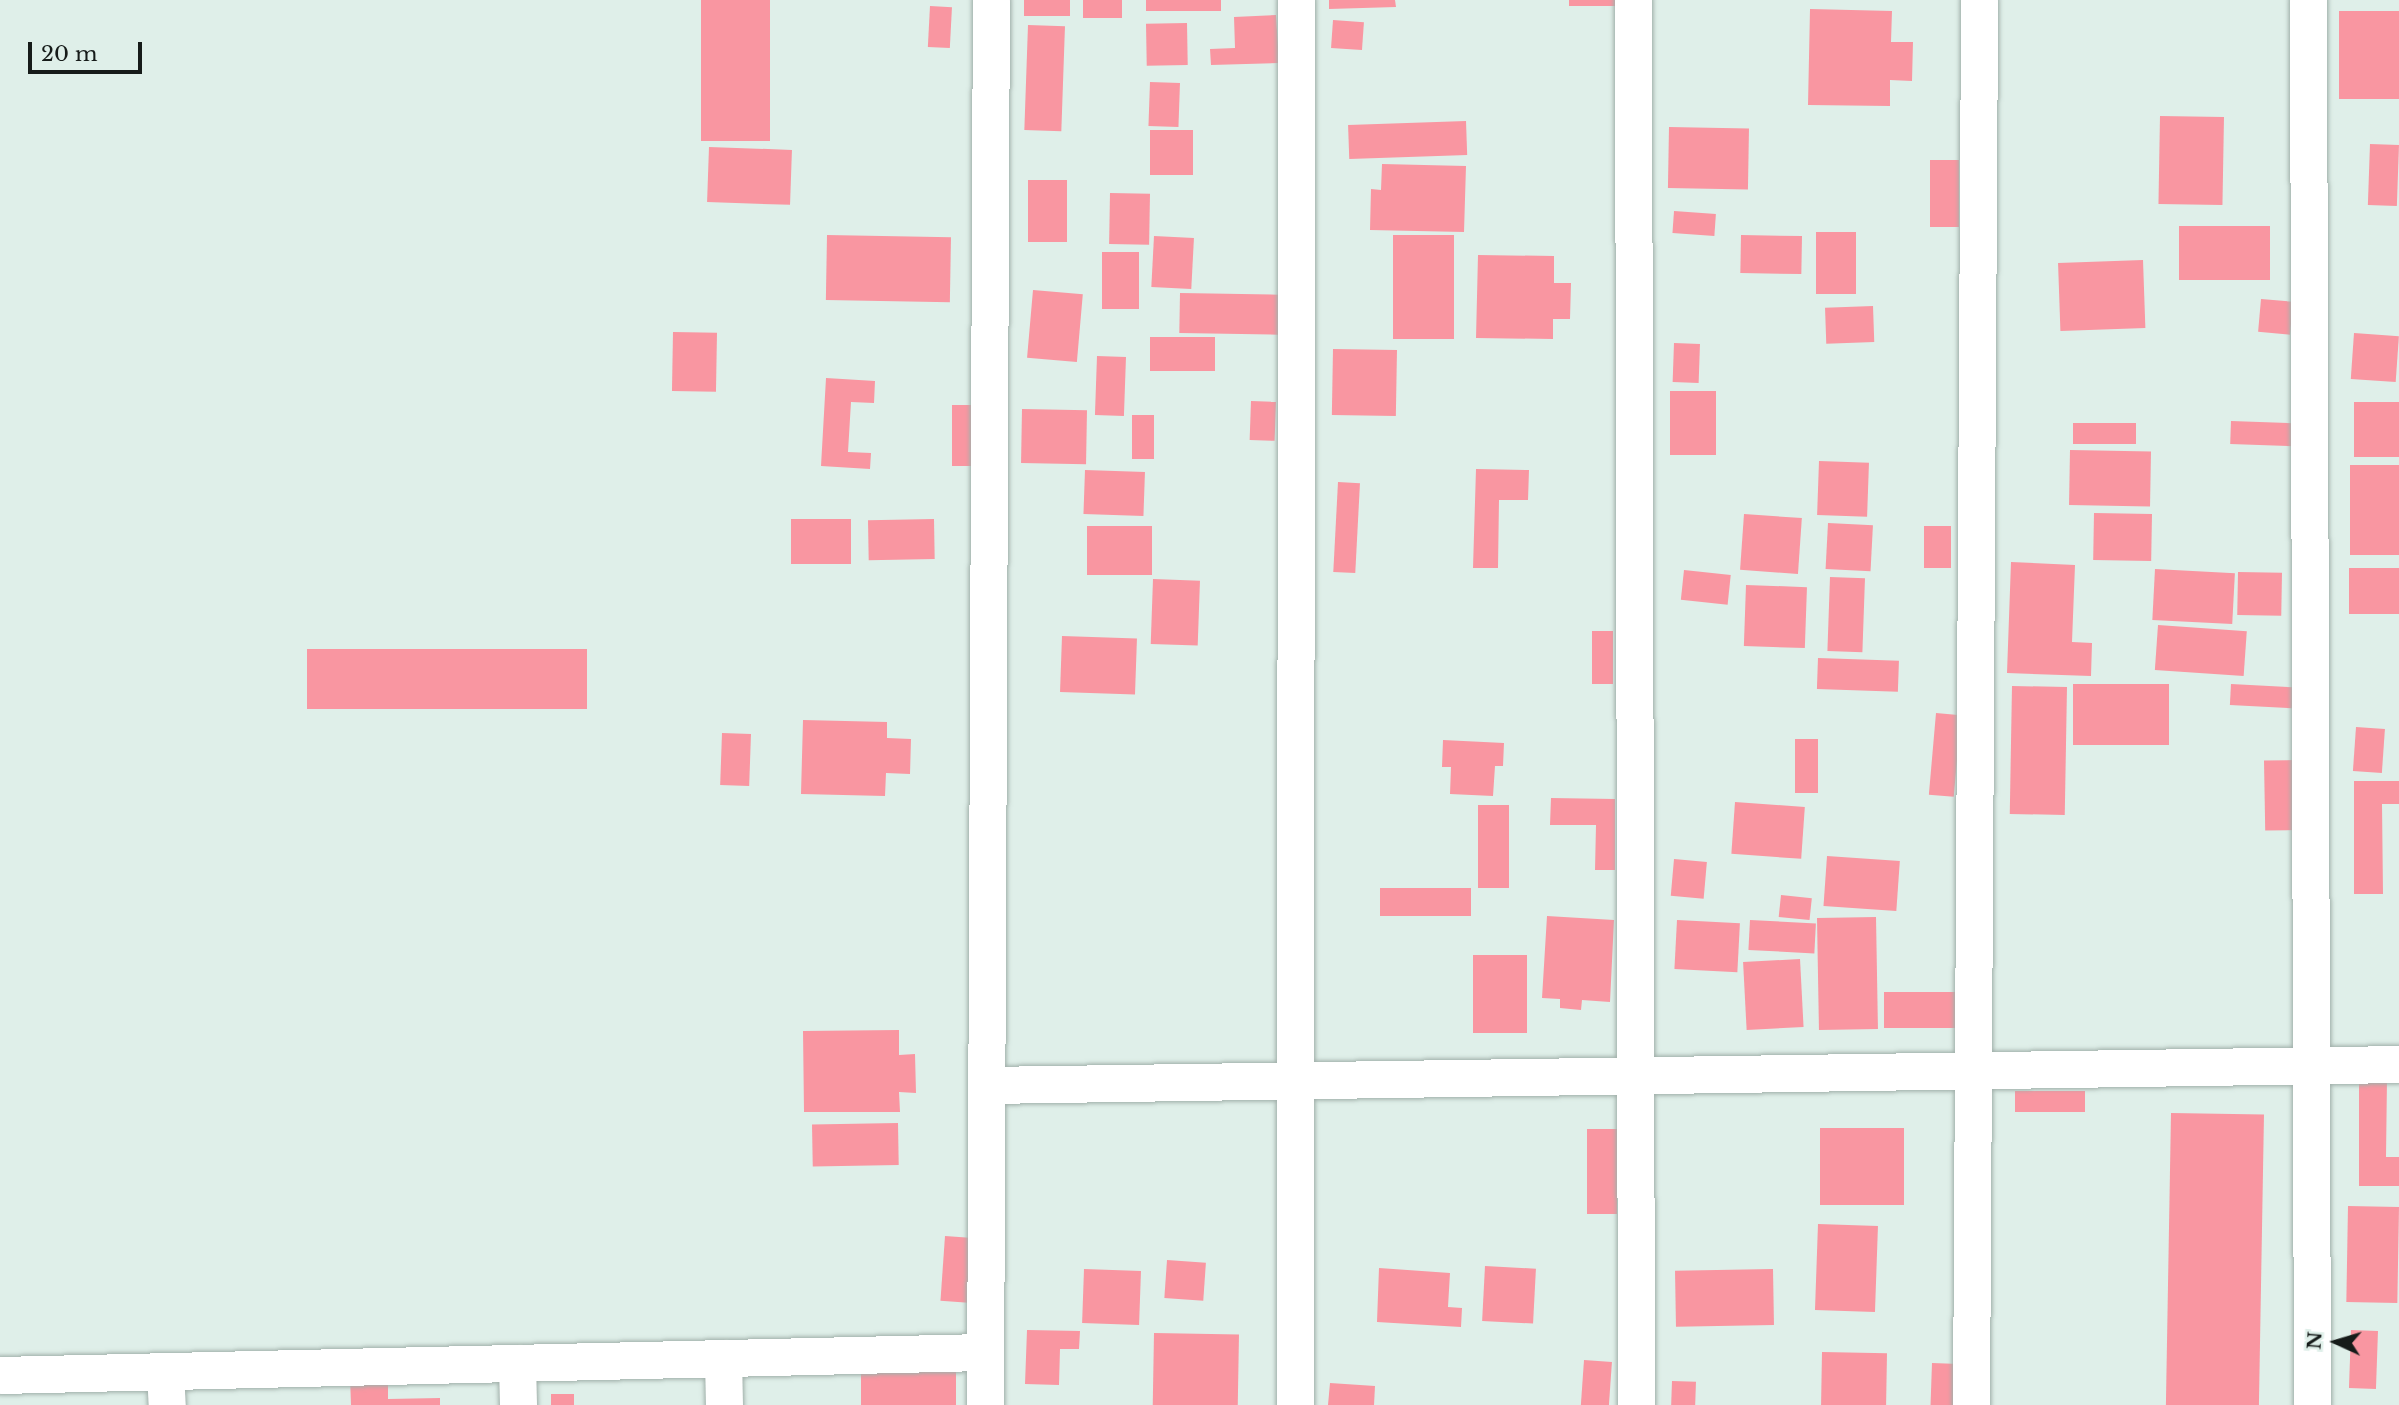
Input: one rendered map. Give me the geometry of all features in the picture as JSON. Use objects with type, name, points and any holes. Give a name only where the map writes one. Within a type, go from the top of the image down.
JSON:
[{"type":"street","points":[[985,1405],[991,0]]},
{"type":"street","points":[[1295,1405],[1296,0]]},
{"type":"street","points":[[1633,0],[1636,1405]]},
{"type":"street","points":[[1971,1405],[1979,0]]},
{"type":"street","points":[[2308,0],[2312,1405]]},
{"type":"street","points":[[986,1085],[1635,1078],[2399,1064]]},
{"type":"street","points":[[0,1375],[166,1388],[517,1363],[985,1352]]},
{"type":"street","points":[[723,1358],[724,1405]]},
{"type":"street","points":[[517,1363],[518,1405]]},
{"type":"building","points":[[701,0],[770,0],[770,141],[701,141]]},
{"type":"building","points":[[1024,0],[1070,0],[1070,16],[1024,16]]},
{"type":"building","points":[[1083,0],[1122,0],[1122,18],[1083,18]]},
{"type":"building","points":[[1146,0],[1221,0],[1221,11],[1146,11]]},
{"type":"building","points":[[1329,0],[1395,0],[1396,7],[1329,9]]},
{"type":"building","points":[[1569,0],[1615,0],[1615,6],[1569,6]]},
{"type":"building","points":[[930,6],[952,7],[950,48],[928,47]]},
{"type":"building","points":[[1810,9],[1892,11],[1891,42],[1913,42],[1912,81],[1890,80],[1890,106],[1808,105]]},
{"type":"building","points":[[2339,11],[2399,11],[2399,99],[2339,99]]},
{"type":"building","points":[[1276,15],[1279,63],[1211,65],[1210,49],[1235,48],[1234,17]]},
{"type":"building","points":[[1333,20],[1364,22],[1362,50],[1331,48]]},
{"type":"building","points":[[1187,23],[1188,65],[1147,66],[1146,24]]},
{"type":"building","points":[[1028,25],[1065,26],[1061,131],[1024,130]]},
{"type":"building","points":[[1150,82],[1180,83],[1178,127],[1148,126]]},
{"type":"building","points":[[2160,116],[2224,117],[2222,205],[2158,204]]},
{"type":"building","points":[[1466,121],[1467,155],[1349,159],[1348,125]]},
{"type":"building","points":[[1669,127],[1749,128],[1748,189],[1668,188]]},
{"type":"building","points":[[1150,130],[1193,130],[1193,175],[1150,175]]},
{"type":"building","points":[[2370,144],[2399,145],[2397,206],[2368,205]]},
{"type":"building","points":[[709,147],[792,150],[790,205],[707,202]]},
{"type":"building","points":[[1930,160],[1959,160],[1959,227],[1930,227]]},
{"type":"building","points":[[1382,164],[1466,166],[1464,232],[1370,230],[1371,189],[1381,190]]},
{"type":"building","points":[[1028,180],[1067,180],[1067,242],[1028,242]]},
{"type":"building","points":[[1110,193],[1150,194],[1149,245],[1109,244]]},
{"type":"building","points":[[1674,211],[1716,214],[1714,236],[1672,233]]},
{"type":"building","points":[[2179,226],[2270,226],[2270,280],[2179,280]]},
{"type":"building","points":[[1816,232],[1856,232],[1856,294],[1816,294]]},
{"type":"building","points":[[827,235],[951,237],[950,302],[826,300]]},
{"type":"building","points":[[1393,235],[1454,235],[1454,339],[1393,339]]},
{"type":"building","points":[[1741,235],[1802,236],[1801,274],[1740,273]]},
{"type":"building","points":[[1154,236],[1194,238],[1191,289],[1151,287]]},
{"type":"building","points":[[1102,252],[1139,252],[1139,309],[1102,309]]},
{"type":"building","points":[[1478,255],[1554,256],[1554,283],[1571,283],[1570,319],[1553,319],[1553,339],[1476,338]]},
{"type":"building","points":[[2143,260],[2145,328],[2060,331],[2058,263]]},
{"type":"building","points":[[1033,290],[1083,294],[1077,362],[1027,358]]},
{"type":"building","points":[[1180,293],[1279,295],[1278,335],[1179,333]]},
{"type":"building","points":[[2261,299],[2293,302],[2290,335],[2258,332]]},
{"type":"building","points":[[1873,306],[1874,342],[1826,344],[1825,308]]},
{"type":"building","points":[[673,332],[717,333],[716,392],[672,391]]},
{"type":"building","points":[[2354,333],[2399,336],[2396,382],[2351,379]]},
{"type":"building","points":[[1150,337],[1215,337],[1215,371],[1150,371]]},
{"type":"building","points":[[1674,343],[1700,344],[1699,383],[1673,382]]},
{"type":"building","points":[[1333,349],[1397,350],[1396,416],[1332,415]]},
{"type":"building","points":[[1097,356],[1126,357],[1124,416],[1095,415]]},
{"type":"building","points":[[826,378],[875,381],[874,403],[851,402],[848,452],[871,453],[870,469],[821,466]]},
{"type":"building","points":[[1670,391],[1716,391],[1716,455],[1670,455]]},
{"type":"building","points":[[1251,401],[1276,402],[1275,441],[1250,440]]},
{"type":"building","points":[[2354,402],[2399,402],[2399,457],[2354,457]]},
{"type":"building","points":[[952,405],[974,405],[974,466],[952,466]]},
{"type":"building","points":[[1022,409],[1087,410],[1086,464],[1021,463]]},
{"type":"building","points":[[1132,415],[1154,415],[1154,459],[1132,459]]},
{"type":"building","points":[[2231,421],[2301,423],[2300,446],[2230,444]]},
{"type":"building","points":[[2073,423],[2136,423],[2136,444],[2073,444]]},
{"type":"building","points":[[2070,450],[2151,451],[2150,506],[2069,505]]},
{"type":"building","points":[[1819,461],[1869,463],[1867,517],[1817,515]]},
{"type":"building","points":[[2350,465],[2399,465],[2399,555],[2350,555]]},
{"type":"building","points":[[1476,469],[1529,470],[1528,500],[1499,500],[1498,568],[1473,568]]},
{"type":"building","points":[[1085,470],[1145,472],[1143,516],[1083,514]]},
{"type":"building","points":[[1338,482],[1360,483],[1355,573],[1333,572]]},
{"type":"building","points":[[2094,513],[2152,514],[2151,561],[2093,560]]},
{"type":"building","points":[[1744,514],[1802,518],[1798,574],[1740,570]]},
{"type":"building","points":[[791,519],[851,519],[851,564],[791,564]]},
{"type":"building","points":[[934,519],[935,559],[869,560],[868,520]]},
{"type":"building","points":[[1828,523],[1873,525],[1871,571],[1826,569]]},
{"type":"building","points":[[1087,526],[1152,526],[1152,575],[1087,575]]},
{"type":"building","points":[[1924,526],[1951,526],[1951,568],[1924,568]]},
{"type":"building","points":[[2011,562],[2075,565],[2072,642],[2092,643],[2091,676],[2007,673]]},
{"type":"building","points":[[2349,568],[2399,568],[2399,614],[2349,614]]},
{"type":"building","points":[[2155,569],[2235,573],[2232,624],[2152,620]]},
{"type":"building","points":[[1684,570],[1731,575],[1728,605],[1681,600]]},
{"type":"building","points":[[2238,572],[2282,573],[2281,616],[2237,615]]},
{"type":"building","points":[[1830,577],[1865,578],[1862,652],[1827,651]]},
{"type":"building","points":[[1153,579],[1200,581],[1198,646],[1151,644]]},
{"type":"building","points":[[1746,585],[1807,587],[1805,648],[1744,646]]},
{"type":"building","points":[[2158,625],[2247,631],[2244,676],[2155,670]]},
{"type":"building","points":[[1592,631],[1613,631],[1613,684],[1592,684]]},
{"type":"building","points":[[1062,636],[1137,639],[1135,695],[1060,692]]},
{"type":"building","points":[[307,649],[587,649],[587,709],[307,709]]},
{"type":"building","points":[[1818,658],[1899,661],[1898,692],[1817,689]]},
{"type":"building","points":[[2073,684],[2169,684],[2169,745],[2073,745]]},
{"type":"building","points":[[2231,684],[2293,687],[2292,708],[2230,705]]},
{"type":"building","points":[[2012,686],[2067,687],[2065,815],[2010,814]]},
{"type":"building","points":[[1936,713],[1961,715],[1954,797],[1929,795]]},
{"type":"building","points":[[803,720],[887,722],[887,738],[911,739],[910,774],[886,773],[885,796],[801,794]]},
{"type":"building","points":[[2356,727],[2385,729],[2382,773],[2353,771]]},
{"type":"building","points":[[722,733],[751,734],[749,786],[720,785]]},
{"type":"building","points":[[1795,739],[1818,739],[1818,793],[1795,793]]},
{"type":"building","points":[[1443,740],[1504,743],[1503,766],[1495,766],[1493,796],[1450,794],[1451,767],[1442,767]]},
{"type":"building","points":[[2296,760],[2297,830],[2265,831],[2264,761]]},
{"type":"building","points":[[2354,781],[2399,781],[2399,804],[2382,804],[2383,894],[2354,894]]},
{"type":"building","points":[[1551,798],[1615,799],[1615,870],[1595,870],[1596,825],[1550,825]]},
{"type":"building","points":[[1735,802],[1805,807],[1801,859],[1731,854]]},
{"type":"building","points":[[1478,805],[1509,805],[1509,888],[1478,888]]},
{"type":"building","points":[[1827,856],[1900,861],[1896,911],[1824,906]]},
{"type":"building","points":[[1674,859],[1707,862],[1704,899],[1671,896]]},
{"type":"building","points":[[1380,888],[1471,888],[1471,916],[1380,916]]},
{"type":"building","points":[[1781,895],[1812,898],[1810,920],[1779,917]]},
{"type":"building","points":[[1547,916],[1614,920],[1610,1002],[1582,1000],[1581,1010],[1560,1008],[1560,999],[1542,998]]},
{"type":"building","points":[[1876,917],[1878,1029],[1819,1030],[1817,918]]},
{"type":"building","points":[[1677,920],[1740,923],[1737,972],[1674,969]]},
{"type":"building","points":[[1750,920],[1816,923],[1814,953],[1748,950]]},
{"type":"building","points":[[1473,955],[1527,955],[1527,1033],[1473,1033]]},
{"type":"building","points":[[1800,959],[1804,1027],[1747,1030],[1743,962]]},
{"type":"building","points":[[1884,992],[1959,992],[1959,1028],[1884,1028]]},
{"type":"building","points":[[899,1030],[899,1055],[915,1054],[916,1093],[899,1092],[900,1112],[804,1112],[803,1031]]},
{"type":"building","points":[[2359,1079],[2387,1079],[2386,1157],[2399,1157],[2399,1186],[2359,1186]]},
{"type":"building","points":[[2015,1091],[2085,1091],[2085,1112],[2015,1112]]},
{"type":"building","points":[[2171,1113],[2264,1115],[2259,1405],[2166,1405]]},
{"type":"building","points":[[898,1123],[899,1165],[813,1166],[812,1125]]},
{"type":"building","points":[[1820,1128],[1904,1128],[1904,1205],[1820,1205]]},
{"type":"building","points":[[1587,1129],[1617,1129],[1617,1214],[1587,1214]]},
{"type":"building","points":[[2348,1206],[2399,1207],[2397,1303],[2346,1302]]},
{"type":"building","points":[[1818,1224],[1878,1226],[1875,1312],[1815,1310]]},
{"type":"building","points":[[945,1236],[973,1238],[968,1303],[940,1301]]},
{"type":"building","points":[[1167,1260],[1206,1263],[1203,1301],[1164,1298]]},
{"type":"building","points":[[1485,1266],[1536,1269],[1533,1324],[1482,1321]]},
{"type":"building","points":[[1379,1268],[1450,1273],[1448,1307],[1462,1308],[1461,1327],[1377,1322]]},
{"type":"building","points":[[1084,1269],[1141,1271],[1139,1325],[1082,1323]]},
{"type":"building","points":[[1773,1269],[1774,1325],[1676,1327],[1675,1271]]},
{"type":"building","points":[[1027,1330],[1080,1331],[1079,1349],[1060,1349],[1059,1385],[1025,1384]]},
{"type":"building","points":[[2351,1330],[2378,1331],[2376,1389],[2349,1388]]},
{"type":"building","points":[[1154,1333],[1239,1334],[1238,1405],[1153,1405]]},
{"type":"building","points":[[1822,1352],[1887,1353],[1886,1405],[1821,1405]]},
{"type":"building","points":[[1584,1360],[1612,1362],[1609,1405],[1581,1405]]},
{"type":"building","points":[[1932,1363],[1966,1364],[1965,1405],[1931,1405]]},
{"type":"building","points":[[861,1370],[956,1370],[956,1405],[861,1405]]},
{"type":"building","points":[[388,1375],[388,1399],[440,1398],[440,1405],[351,1405],[350,1376]]},
{"type":"building","points":[[1672,1381],[1696,1382],[1695,1405],[1671,1405]]},
{"type":"building","points":[[1330,1383],[1375,1386],[1374,1405],[1328,1405]]},
{"type":"building","points":[[551,1394],[574,1394],[574,1405],[551,1405]]}]
